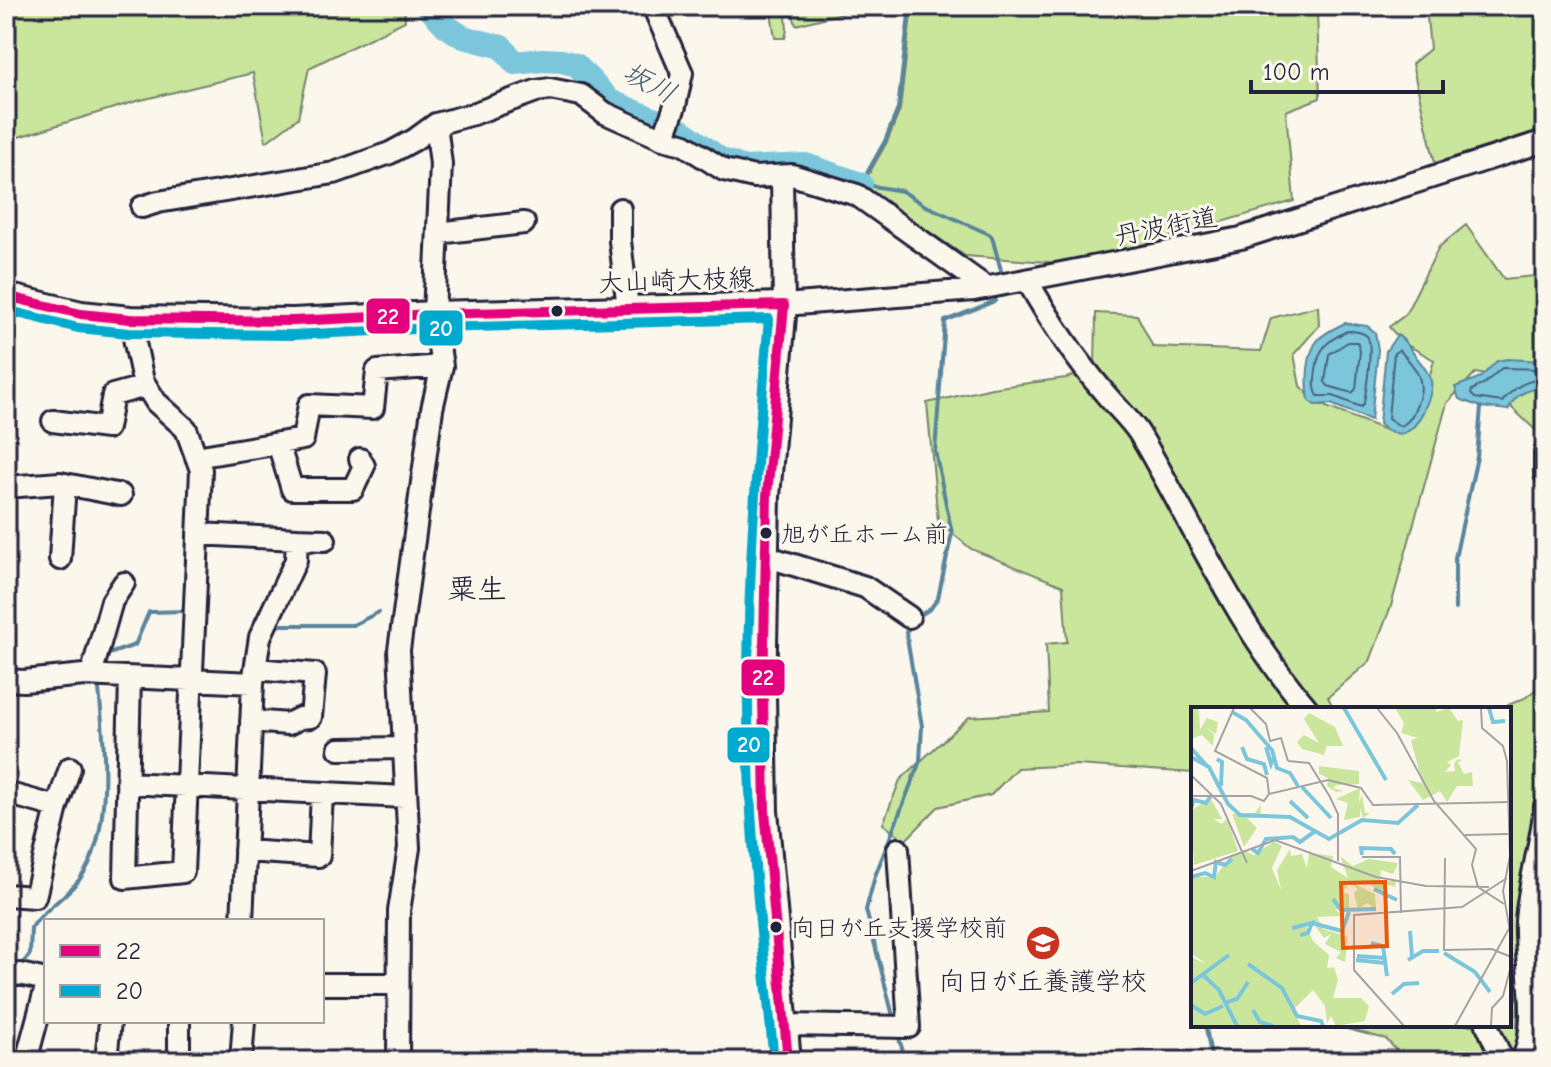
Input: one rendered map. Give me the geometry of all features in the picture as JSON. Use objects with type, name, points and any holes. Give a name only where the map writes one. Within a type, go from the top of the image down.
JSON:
[{"type":"main road","name":"大山崎大枝線","points":[[6,296],[81,314],[130,319],[293,321],[434,314],[784,305],[767,496],[763,695],[765,811],[788,1061]]},
{"type":"street","points":[[653,6],[682,73],[666,130]]},
{"type":"street","points":[[142,207],[334,173],[390,153],[436,124],[550,89],[581,95],[605,113],[666,130],[724,170],[754,177],[792,175],[857,195],[987,288]]},
{"type":"street","points":[[398,1061],[399,911],[409,848],[399,650],[432,409],[442,366],[434,314],[441,164],[436,124]]},
{"type":"street","name":"丹波街道","points":[[784,305],[987,288],[1241,238],[1545,141]]},
{"type":"street","points":[[782,176],[784,305]]},
{"type":"street","points":[[620,209],[620,241],[628,309]]},
{"type":"street","points":[[438,233],[524,223]]},
{"type":"street","points":[[1027,280],[1065,340],[1137,430],[1209,563],[1283,680],[1306,707]]},
{"type":"street","points":[[130,319],[143,381],[156,402],[186,429],[201,470],[183,872],[125,878],[130,678]]},
{"type":"street","points":[[196,457],[303,439],[309,405],[373,408],[377,371],[442,366]]},
{"type":"street","points":[[53,421],[107,428],[113,395],[146,386]]},
{"type":"street","points":[[278,443],[292,489],[353,489],[364,466],[360,459]]},
{"type":"street","points":[[1545,453],[1545,474]]},
{"type":"street","points":[[60,559],[65,484]]},
{"type":"street","points":[[6,487],[65,484],[121,495]]},
{"type":"street","points":[[198,534],[325,540]]},
{"type":"street","points":[[242,919],[254,676],[260,637],[296,560],[297,539]]},
{"type":"street","points":[[765,556],[865,587],[909,617]]},
{"type":"street","points":[[91,675],[112,601],[124,583]]},
{"type":"street","points":[[6,680],[91,675],[193,680],[315,674],[311,717],[288,724],[251,721]]},
{"type":"street","points":[[339,749],[403,748]]},
{"type":"street","points":[[6,895],[35,897],[70,768]]},
{"type":"street","points":[[127,783],[405,797]]},
{"type":"street","points":[[6,793],[57,807]]},
{"type":"street","points":[[245,851],[319,856],[322,793]]},
{"type":"street","points":[[1522,1061],[1532,1019],[1526,922],[1532,870],[1541,844],[1545,806]]},
{"type":"street","points":[[786,1025],[909,1027],[898,849]]},
{"type":"street","points":[[6,977],[20,974],[44,980]]},
{"type":"street","points":[[324,984],[398,984]]},
{"type":"street","points":[[26,1061],[44,994]]},
{"type":"street","points":[[106,1061],[110,1023]]},
{"type":"street","points":[[179,1023],[179,1061]]},
{"type":"street","points":[[241,1061],[244,1023]]},
{"type":"street","points":[[1488,1027],[1503,1061]]},
{"type":"green space","points":[[6,6],[404,6],[405,21],[309,68],[298,118],[266,142],[253,73],[137,101],[15,138],[6,121]]},
{"type":"green space","points":[[770,6],[859,6],[796,25],[793,15],[786,16],[785,38],[775,38]]},
{"type":"green space","points":[[912,6],[1319,6],[1320,98],[1286,111],[1294,201],[1075,264],[965,256],[862,186],[887,142],[900,110]]},
{"type":"green space","points":[[1426,6],[1545,6],[1545,128],[1435,163],[1412,64],[1430,49]]},
{"type":"green space","points":[[1466,225],[1504,279],[1545,275],[1545,439],[1512,408],[1505,378],[1475,373],[1447,403],[1391,606],[1370,661],[1328,697],[1333,707],[1191,707],[1191,773],[1077,765],[1017,768],[991,795],[938,807],[905,841],[883,824],[900,780],[969,717],[1049,712],[1046,644],[1067,642],[1063,586],[971,549],[938,521],[927,403],[1095,370],[1096,313],[1137,315],[1153,347],[1261,351],[1271,318],[1318,306],[1319,326],[1294,354],[1300,386],[1316,403],[1388,431],[1416,425],[1434,360],[1402,342],[1389,327],[1405,315],[1439,247]]},
{"type":"green space","points":[[1545,682],[1545,963],[1518,986],[1517,1032],[1522,1061],[1406,1061],[1386,1039],[1339,1027],[1511,1027],[1511,707],[1504,707],[1525,698]]},
{"type":"water","points":[[1345,323],[1367,326],[1375,332],[1378,350],[1371,420],[1331,404],[1315,405],[1309,401],[1308,369],[1314,345],[1323,335]]},
{"type":"water","points":[[1397,335],[1424,366],[1431,385],[1419,419],[1410,430],[1399,434],[1379,424],[1386,351]]},
{"type":"water","points":[[1497,361],[1545,361],[1543,385],[1519,395],[1508,410],[1481,407],[1459,399],[1455,387],[1481,377]]},
{"type":"waterway","name":"坂川","points":[[427,6],[446,26],[463,37],[502,47],[515,63],[542,60],[576,65],[610,101],[682,131],[720,159],[744,168],[806,165],[861,184]]},
{"type":"waterway","name":"坂川","points":[[910,6],[898,109],[885,141],[861,184],[902,191],[924,205],[989,234],[1002,274],[1000,279]]},
{"type":"waterway","points":[[916,618],[931,608],[938,598],[952,533],[935,451],[945,321],[995,301],[997,292]]},
{"type":"waterway","points":[[1455,609],[1455,558],[1477,457],[1481,407]]},
{"type":"waterway","points":[[109,654],[135,645],[149,612],[188,611]]},
{"type":"waterway","points":[[273,627],[353,625],[379,612]]},
{"type":"waterway","points":[[894,1020],[866,910],[875,876],[920,761],[922,726],[906,632],[911,625]]},
{"type":"waterway","points":[[21,966],[30,954],[31,928],[79,880],[98,838],[104,784],[98,680]]},
{"type":"waterway","points":[[1210,1027],[1206,1028],[1212,1061]]},
{"type":"waterway","points":[[897,1032],[906,1061]]},
{"type":"transit line","name":"22","points":[[6,296],[81,314],[130,319],[293,321],[434,314],[784,305],[767,496],[763,695],[765,811],[788,1061]]},
{"type":"transit line","name":"20","points":[[6,310],[78,328],[129,333],[293,335],[769,319],[754,504],[748,689],[753,843],[774,1061]]},
{"type":"place","name":"旭が丘ホーム前","points":[[766,533]]},
{"type":"place","name":"向日が丘支援学校前","points":[[776,927]]},
{"type":"place","name":"向日が丘養護学校","points":[[1043,943]]},
{"type":"district","name":"粟生","points":[[477,589]]}]
